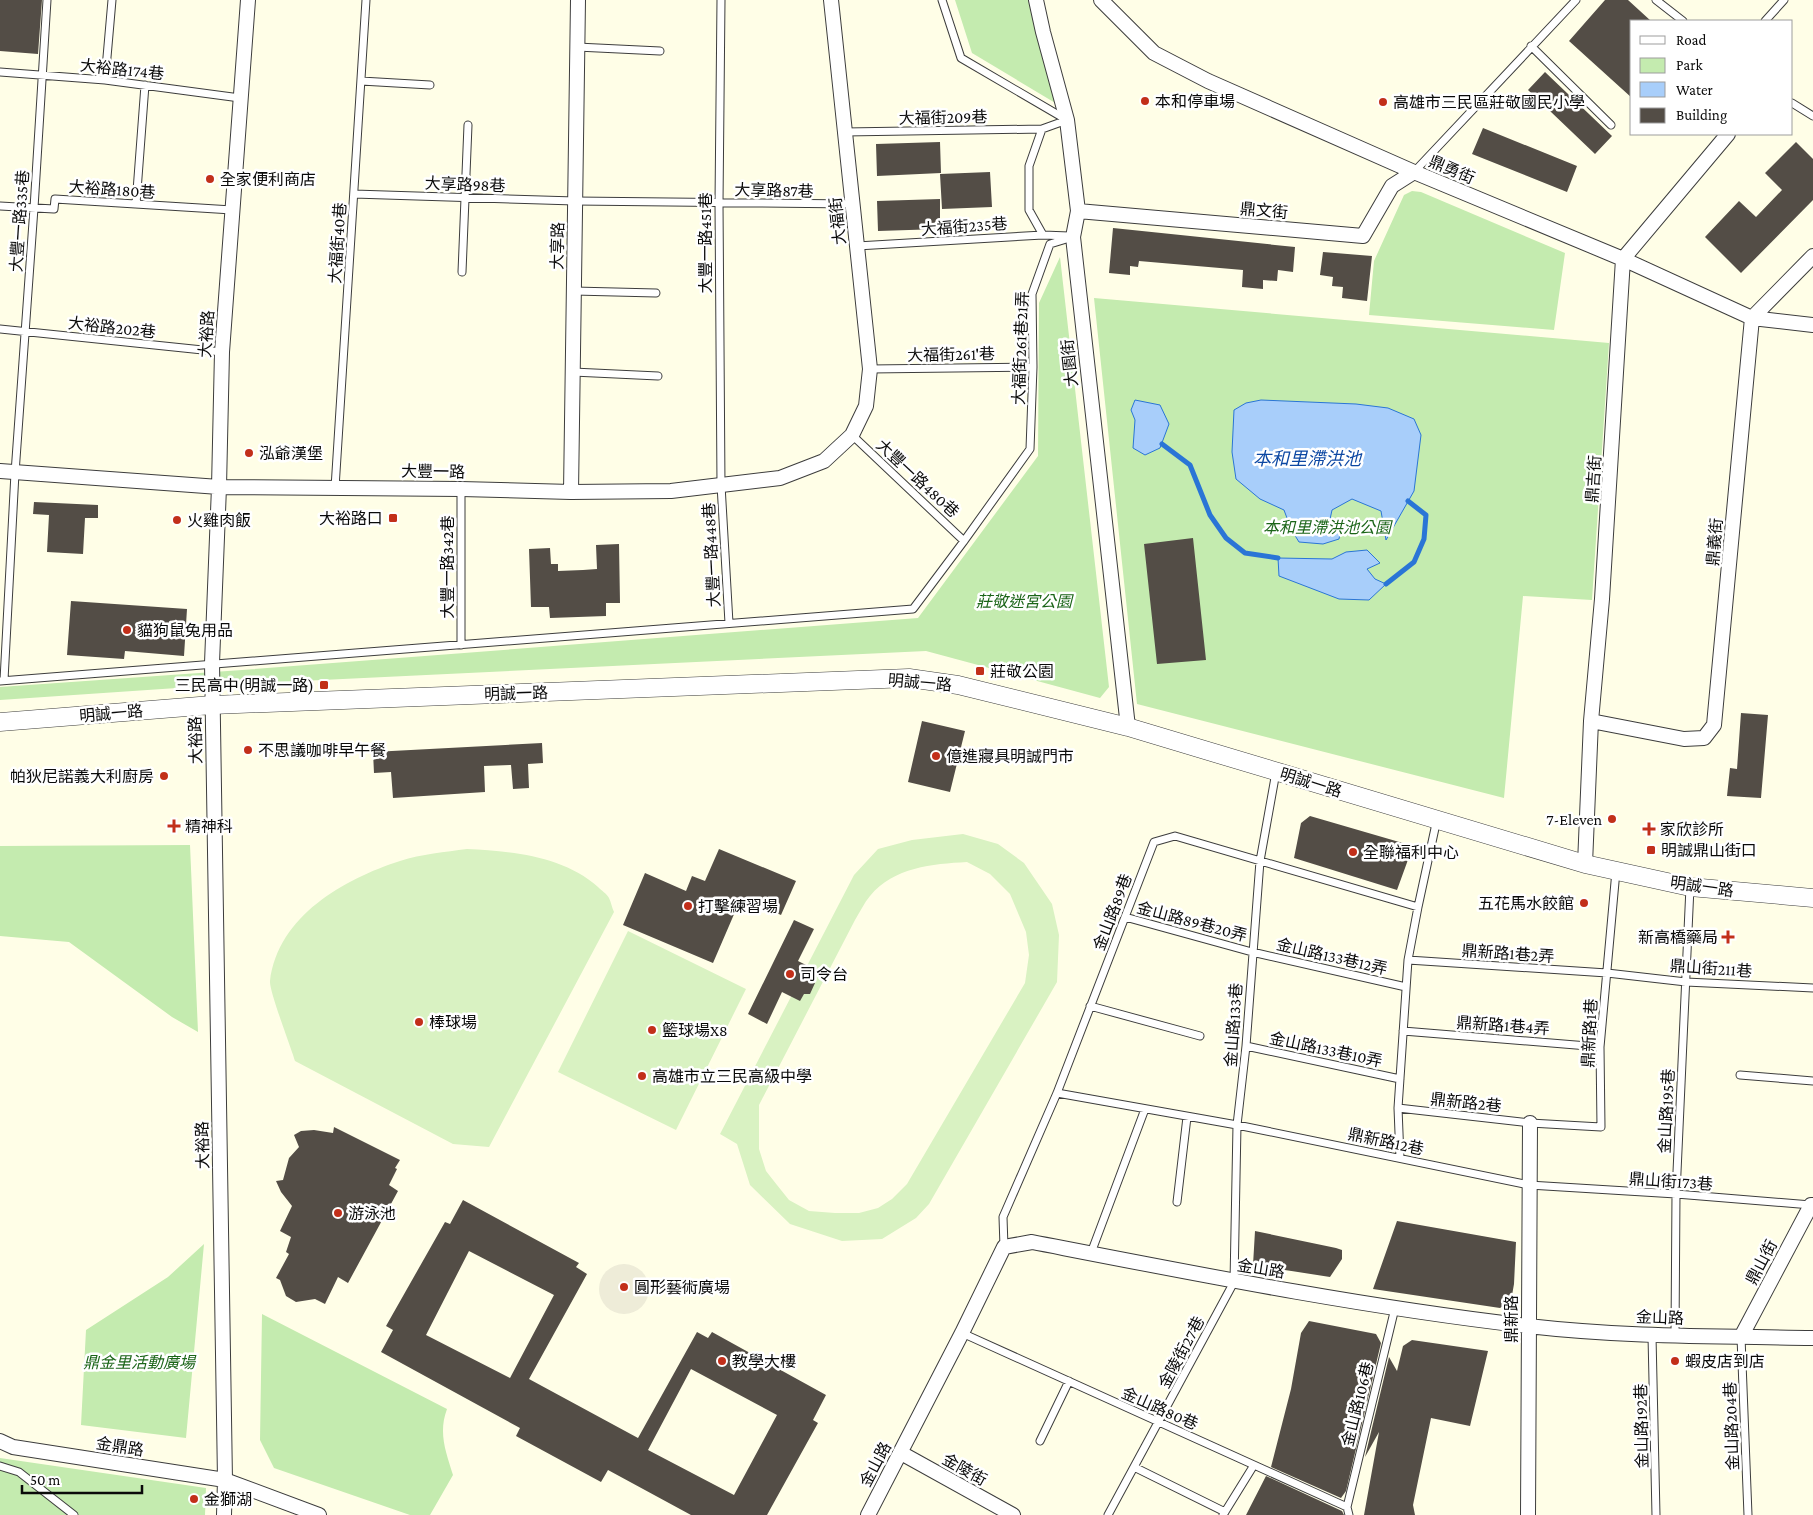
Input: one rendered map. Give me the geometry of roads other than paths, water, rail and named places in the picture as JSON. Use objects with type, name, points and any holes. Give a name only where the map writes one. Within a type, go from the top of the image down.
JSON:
[{"type":"street","name":"大裕路","points":[[224,1515],[212,663],[220,487],[222,352],[248,0]]},
{"type":"street","name":"大享路","points":[[571,492],[578,0]]},
{"type":"street","name":"大福街","points":[[831,0],[870,369],[866,406],[852,435]]},
{"type":"street","name":"大園街","points":[[1036,0],[1067,120],[1078,211],[1073,237],[1128,727]]},
{"type":"street","name":"鼎勇街","points":[[1101,0],[1154,53],[1208,81],[1414,172],[1623,259],[1752,318],[1813,324]]},
{"type":"street","points":[[1623,259],[1727,135]]},
{"type":"street","name":"鼎文街","points":[[1078,211],[1363,236],[1392,186],[1414,172]]},
{"type":"street","points":[[1752,318],[1813,256]]},
{"type":"street","name":"鼎吉街","points":[[1584,864],[1590,721],[1602,599],[1623,259]]},
{"type":"street","name":"鼎義街","points":[[1590,721],[1684,739],[1704,738],[1714,725],[1752,318]]},
{"type":"street","name":"大豐一路","points":[[0,471],[220,487],[571,492],[671,491],[780,478],[824,461],[852,435]]},
{"type":"street","name":"明誠一路","points":[[0,722],[212,705],[909,678],[958,685],[1128,727],[1584,864],[1690,887],[1813,898]]},
{"type":"street","name":"鼎新路","points":[[1528,1515],[1530,1123]]},
{"type":"street","name":"鼎山街","points":[[1741,1337],[1812,1205]]},
{"type":"street","name":"金山路","points":[[868,1515],[1004,1247],[1032,1242],[1234,1282],[1395,1308],[1529,1326],[1652,1336],[1813,1338]]},
{"type":"street","name":"金鼎路","points":[[0,1441],[13,1447],[225,1480],[319,1515]]},
{"type":"street","name":"金陵街","points":[[901,1453],[1013,1515]]},
{"type":"lane","name":"大豐一路335巷","points":[[2,681],[3,637],[34,208],[46,0]]},
{"type":"lane","points":[[105,80],[112,0]]},
{"type":"lane","name":"大福街40巷","points":[[335,488],[366,0]]},
{"type":"lane","name":"大豐一路451巷","points":[[721,0],[719,203],[721,485]]},
{"type":"lane","points":[[942,0],[961,58],[1067,120]]},
{"type":"lane","points":[[1414,172],[1576,0]]},
{"type":"lane","points":[[1766,20],[1784,0]]},
{"type":"lane","points":[[1659,1],[1682,20]]},
{"type":"lane","points":[[1531,46],[1611,125]]},
{"type":"lane","points":[[577,47],[660,51]]},
{"type":"lane","name":"大裕路174巷","points":[[0,72],[105,80],[240,98]]},
{"type":"lane","points":[[361,81],[430,85]]},
{"type":"lane","points":[[136,204],[145,85]]},
{"type":"lane","points":[[1793,104],[1813,116]]},
{"type":"lane","name":"大福街209巷","points":[[845,132],[1042,129],[1067,120]]},
{"type":"lane","points":[[462,272],[468,124]]},
{"type":"lane","points":[[1042,129],[1029,166],[1029,210],[1042,235]]},
{"type":"lane","name":"大享路98巷","points":[[354,194],[575,201]]},
{"type":"lane","name":"大裕路180巷","points":[[0,206],[54,209],[55,199],[232,210]]},
{"type":"lane","name":"大享路87巷","points":[[575,201],[853,204]]},
{"type":"lane","name":"大福街235巷","points":[[857,246],[1042,235],[1073,237]]},
{"type":"lane","name":"大福街261巷21弄","points":[[964,541],[1030,449],[1033,367],[1032,294],[1050,244],[1073,237]]},
{"type":"lane","points":[[574,291],[656,293]]},
{"type":"lane","name":"大裕路202巷","points":[[0,329],[222,352]]},
{"type":"lane","name":"大福街261'巷","points":[[870,369],[1033,367]]},
{"type":"lane","points":[[573,372],[658,376]]},
{"type":"lane","name":"大豐一路480巷","points":[[852,435],[964,541]]},
{"type":"lane","name":"大豐一路448巷","points":[[721,485],[729,623]]},
{"type":"lane","name":"大豐一路342巷","points":[[461,489],[461,645]]},
{"type":"lane","points":[[2,681],[913,608],[964,541]]},
{"type":"lane","name":"金山路133巷","points":[[1234,1282],[1237,1125],[1246,1046],[1260,861],[1276,772]]},
{"type":"lane","points":[[1400,1158],[1398,1108],[1408,960],[1437,819]]},
{"type":"lane","name":"金山路89巷","points":[[1004,1247],[1003,1217],[1057,1093],[1154,842],[1175,836],[1418,907]]},
{"type":"lane","name":"鼎新路1巷","points":[[1530,1123],[1601,1127],[1600,1047],[1616,871]]},
{"type":"lane","name":"金山路195巷","points":[[1675,1336],[1676,1194],[1690,887]]},
{"type":"lane","name":"金山路89巷20弄","points":[[1125,917],[1252,952]]},
{"type":"lane","name":"金山路133巷12弄","points":[[1252,952],[1406,987]]},
{"type":"lane","name":"鼎新路1巷2弄","points":[[1408,960],[1607,973]]},
{"type":"lane","name":"鼎山街211巷","points":[[1607,973],[1686,982],[1813,988]]},
{"type":"lane","points":[[1090,1006],[1200,1036]]},
{"type":"lane","name":"鼎新路1巷4弄","points":[[1403,1031],[1600,1047]]},
{"type":"lane","name":"金山路133巷10弄","points":[[1246,1046],[1400,1078]]},
{"type":"lane","points":[[1740,1075],[1813,1081]]},
{"type":"lane","name":"鼎新路12巷","points":[[1057,1093],[1237,1125],[1529,1185]]},
{"type":"lane","name":"鼎新路2巷","points":[[1398,1108],[1530,1123]]},
{"type":"lane","points":[[1091,1253],[1145,1109]]},
{"type":"lane","points":[[1177,1202],[1187,1117]]},
{"type":"lane","name":"鼎山街173巷","points":[[1529,1185],[1812,1205]]},
{"type":"lane","name":"金陵街27巷","points":[[1108,1515],[1234,1282]]},
{"type":"lane","name":"金山路106巷","points":[[1347,1507],[1395,1308]]},
{"type":"lane","name":"金山路80巷","points":[[962,1333],[1347,1507]]},
{"type":"lane","name":"金山路192巷","points":[[1652,1336],[1656,1515]]},
{"type":"lane","name":"金山路204巷","points":[[1741,1337],[1748,1515]]},
{"type":"lane","points":[[1040,1441],[1068,1381]]},
{"type":"lane","points":[[1134,1467],[1224,1514],[1254,1465]]},
{"type":"lane","points":[[0,1466],[19,1472],[74,1515]]},
{"type":"lane","points":[[1347,1507],[1349,1515]]},
{"type":"water","points":[[1135,400],[1160,405],[1169,424],[1160,448],[1145,455],[1133,448],[1135,420],[1131,410]]},
{"type":"water","name":"本和里滯洪池","points":[[1261,400],[1356,404],[1388,408],[1414,419],[1421,435],[1414,491],[1386,540],[1381,511],[1352,499],[1332,510],[1329,524],[1341,529],[1339,539],[1323,544],[1299,542],[1291,529],[1284,510],[1260,499],[1236,479],[1232,452],[1234,410],[1246,403]]},
{"type":"water","points":[[1367,550],[1380,563],[1367,569],[1375,579],[1386,584],[1369,600],[1339,599],[1279,576],[1278,558],[1332,559],[1346,552]]},
{"type":"waterway","points":[[1162,444],[1190,465],[1210,515],[1226,538],[1245,553],[1278,558]]},
{"type":"waterway","points":[[1386,584],[1414,562],[1424,539],[1426,515],[1408,501]]},
{"type":"place","name":"本和停車場","points":[[1145,101]]},
{"type":"place","name":"高雄市三民區莊敬國民小學","points":[[1383,102]]},
{"type":"place","name":"全家便利商店","points":[[210,179]]},
{"type":"place","name":"泓爺漢堡","points":[[249,453]]},
{"type":"place","name":"大裕路口","points":[[393,518]]},
{"type":"place","name":"火雞肉飯","points":[[177,520]]},
{"type":"place","name":"貓狗鼠兔用品","points":[[127,630]]},
{"type":"place","name":"莊敬公園","points":[[980,671]]},
{"type":"place","name":"三民高中(明誠一路)","points":[[324,685]]},
{"type":"place","name":"不思議咖啡早午餐","points":[[248,750]]},
{"type":"place","name":"億進寢具明誠門市","points":[[936,756]]},
{"type":"place","name":"帕狄尼諾義大利廚房","points":[[164,776]]},
{"type":"place","name":"7-Eleven","points":[[1612,819]]},
{"type":"place","name":"精神科","points":[[174,826]]},
{"type":"place","name":"家欣診所","points":[[1649,829]]},
{"type":"place","name":"明誠鼎山街口","points":[[1651,850]]},
{"type":"place","name":"全聯福利中心","points":[[1353,852]]},
{"type":"place","name":"五花馬水餃館","points":[[1584,903]]},
{"type":"place","name":"打擊練習場","points":[[688,906]]},
{"type":"place","name":"新高橋藥局","points":[[1728,937]]},
{"type":"place","name":"司令台","points":[[790,974]]},
{"type":"place","name":"棒球場","points":[[419,1022]]},
{"type":"place","name":"籃球場X8","points":[[652,1030]]},
{"type":"place","name":"高雄市立三民高級中學","points":[[642,1076]]},
{"type":"place","name":"游泳池","points":[[338,1213]]},
{"type":"place","name":"圓形藝術廣場","points":[[624,1287]]},
{"type":"place","name":"教學大樓","points":[[722,1361]]},
{"type":"place","name":"蝦皮店到店","points":[[1675,1361]]},
{"type":"place","name":"金獅湖","points":[[194,1499]]},
{"type":"park label","name":"本和里滯洪池公園","points":[[1327,527]]},
{"type":"park label","name":"莊敬迷宮公園","points":[[1024,601]]},
{"type":"park label","name":"鼎金里活動廣場","points":[[139,1362]]}]
